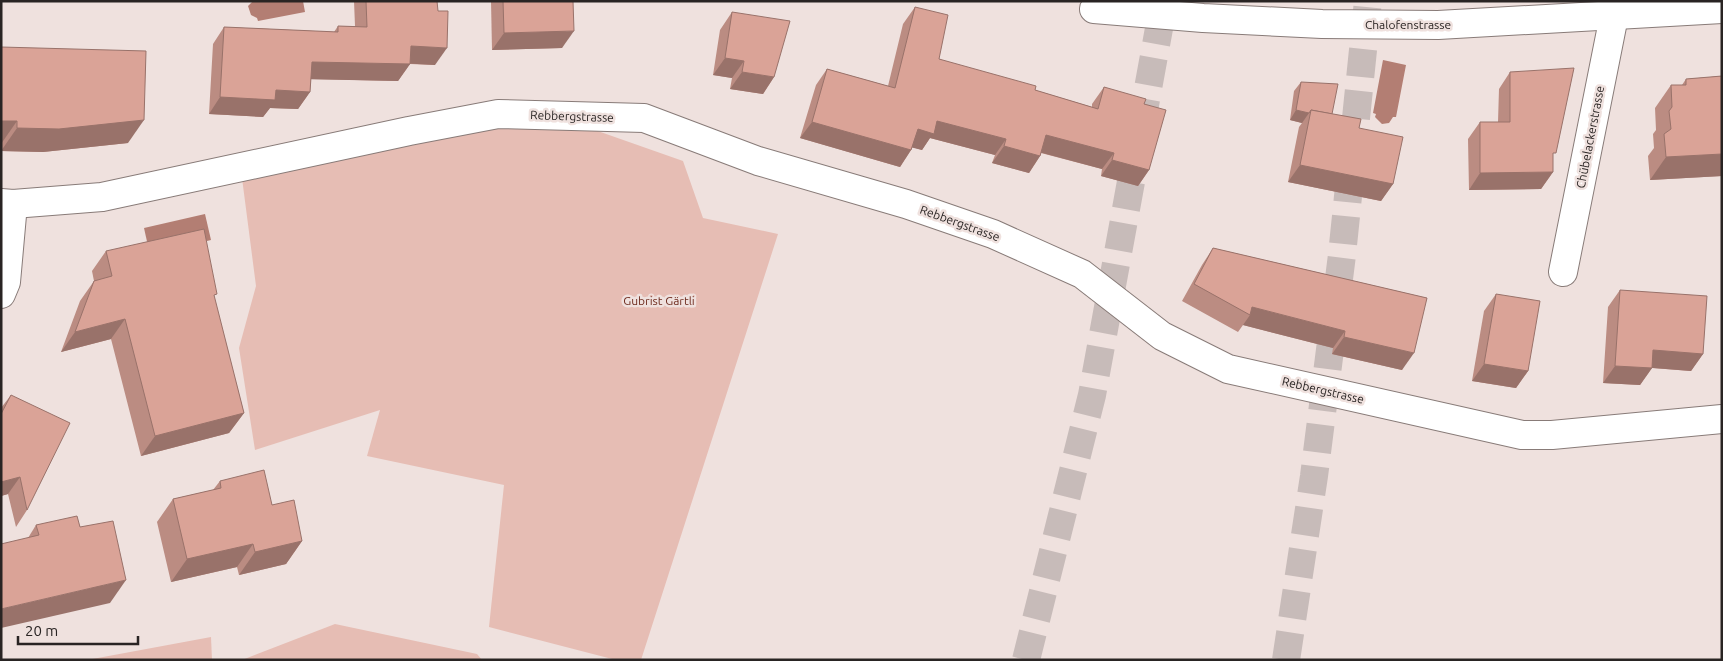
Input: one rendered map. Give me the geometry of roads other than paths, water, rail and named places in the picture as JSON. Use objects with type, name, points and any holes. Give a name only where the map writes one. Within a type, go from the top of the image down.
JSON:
[{"type":"street","name":"Chalofenstrasse","points":[[1094,9],[1203,18],[1342,24],[1438,25],[1616,8],[1722,9]]},
{"type":"street","name":"Chübelackerstrasse","points":[[1563,272],[1616,8]]},
{"type":"street","name":"Rebbergstrasse","points":[[7,204],[102,197],[174,180],[498,114],[644,118],[758,161],[906,204],[993,234],[1082,274],[1162,336],[1228,369],[1522,435],[1552,435],[1722,419]]},
{"type":"street","points":[[1,294],[6,282],[7,204]]},
{"type":"tunnel","points":[[1026,660],[1092,395],[1164,1]]},
{"type":"tunnel","points":[[1286,660],[1314,476],[1342,255],[1368,1]]},
{"type":"park label","name":"Gubrist Gärtli","points":[[659,300]]}]
